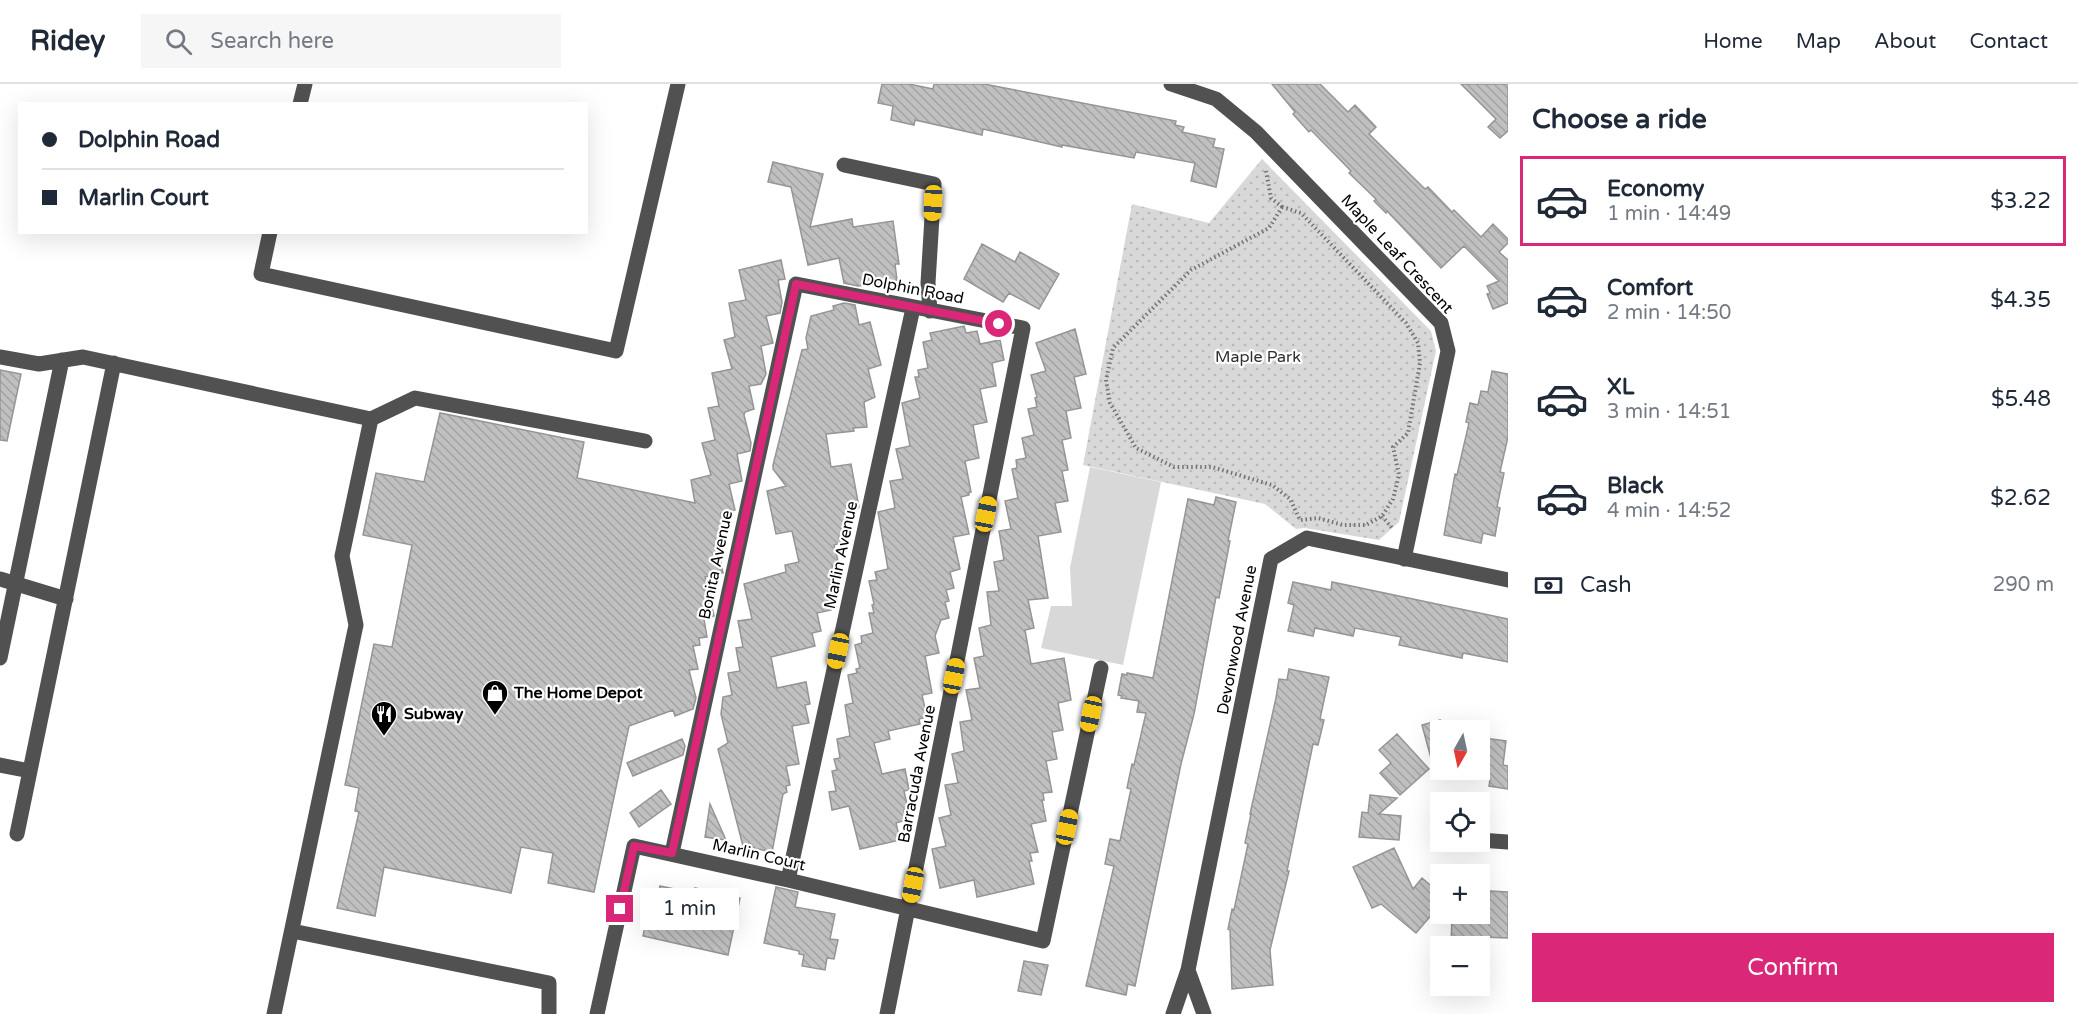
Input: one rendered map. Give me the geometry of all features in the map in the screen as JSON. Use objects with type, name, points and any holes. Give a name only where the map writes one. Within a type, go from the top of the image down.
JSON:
[{"type":"street","points":[[300,102],[305,84]]},
{"type":"street","points":[[270,234],[261,274],[616,351],[678,84]]},
{"type":"street","name":"Maple Leaf Crescent","points":[[1171,84],[1215,99],[1257,132],[1441,323],[1448,351],[1404,559]]},
{"type":"street","points":[[844,165],[934,183],[928,283],[930,311]]},
{"type":"street","name":"Dolphin Road","points":[[796,284],[1023,328]]},
{"type":"street","name":"Bonita Avenue","points":[[672,853],[796,284]]},
{"type":"street","name":"Marlin Avenue","points":[[788,880],[913,308]]},
{"type":"street","name":"Barracuda Avenue","points":[[887,1014],[1023,328]]},
{"type":"street","points":[[0,357],[39,364],[83,357],[371,419],[415,398],[645,441]]},
{"type":"street","points":[[0,658],[62,360]]},
{"type":"street","points":[[17,834],[114,363]]},
{"type":"street","points":[[274,1014],[356,625],[342,556],[371,419]]},
{"type":"street","name":"Devonwood Avenue","points":[[1173,1014],[1188,970],[1271,559],[1307,538],[1508,580]]},
{"type":"street","points":[[0,579],[66,599]]},
{"type":"street","name":"Marlin Court","points":[[597,1014],[634,846],[1043,941],[1101,668]]},
{"type":"street","points":[[0,765],[30,771]]},
{"type":"street","points":[[1490,841],[1508,842]]},
{"type":"street","points":[[292,931],[549,983],[549,1014]]},
{"type":"street","points":[[1188,970],[1203,1014]]},
{"type":"path","points":[[1266,171],[1271,198],[1282,207],[1301,213],[1406,323],[1418,343],[1420,363],[1408,433],[1393,447],[1399,475],[1393,499],[1382,516],[1366,525],[1343,525],[1318,518],[1300,520],[1290,499],[1272,485],[1212,467],[1174,467],[1136,448],[1110,404],[1106,380],[1113,348],[1191,270],[1269,228],[1282,207]]},
{"type":"path","points":[[1382,516],[1392,528]]},
{"type":"green space","name":"Maple Park","points":[[1262,159],[1431,331],[1436,351],[1399,522],[1379,540],[1305,528],[1296,529],[1265,504],[1083,465],[1132,204],[1209,223]]},
{"type":"green space","points":[[1090,467],[1161,482],[1123,665],[1041,648],[1051,606],[1072,606],[1070,568]]},
{"type":"building","points":[[882,84],[909,84],[933,89],[934,84],[984,84],[1176,121],[1175,125],[1184,127],[1182,132],[1215,139],[1213,147],[1224,149],[1216,187],[1191,181],[1195,163],[1136,152],[1134,158],[1062,145],[1062,147],[983,129],[982,135],[915,120],[914,125],[891,120],[893,106],[878,103]]},
{"type":"building","points":[[1272,84],[1320,84],[1348,112],[1355,105],[1376,127],[1369,134],[1425,189],[1428,187],[1481,237],[1493,224],[1508,239],[1508,243],[1499,252],[1508,260],[1508,303],[1493,309],[1487,294],[1490,293],[1487,286],[1499,281],[1464,246],[1441,268],[1387,211],[1386,213],[1374,201],[1376,199],[1349,173],[1351,171],[1311,130],[1309,132]]},
{"type":"building","points":[[1461,84],[1508,84],[1508,131],[1500,138],[1488,127],[1496,119]]},
{"type":"building","points":[[773,162],[823,174],[810,227],[852,219],[853,227],[893,221],[899,264],[895,264],[897,280],[858,286],[844,283],[839,258],[808,265],[791,187],[768,182]]},
{"type":"building","points":[[982,244],[1015,262],[1020,252],[1059,274],[1039,309],[1009,293],[1003,302],[964,279]]},
{"type":"building","name":"The Home Depot","points":[[781,260],[785,279],[778,280],[782,302],[780,313],[766,316],[773,343],[761,346],[766,374],[761,384],[749,386],[754,409],[745,412],[744,415],[751,443],[750,451],[737,454],[742,481],[729,484],[735,510],[721,513],[727,543],[717,545],[723,573],[705,577],[714,616],[704,619],[707,637],[699,638],[700,645],[693,646],[698,669],[689,670],[696,698],[693,709],[675,716],[673,710],[629,726],[594,892],[548,883],[553,853],[521,847],[511,893],[384,867],[375,916],[337,908],[359,812],[355,811],[359,788],[345,785],[374,644],[392,647],[412,545],[363,535],[376,473],[424,482],[440,413],[584,442],[577,478],[695,503],[691,480],[711,475],[702,443],[715,440],[708,408],[719,406],[712,373],[732,369],[724,340],[735,337],[729,303],[746,300],[739,270]]},
{"type":"building","points":[[844,303],[855,305],[859,325],[870,322],[881,365],[868,369],[875,397],[864,402],[867,427],[826,434],[831,467],[851,464],[859,507],[844,523],[847,535],[839,537],[841,543],[834,545],[839,565],[832,566],[834,574],[829,575],[834,598],[828,599],[831,610],[817,613],[821,631],[812,633],[815,646],[771,657],[777,688],[806,682],[810,704],[805,705],[809,723],[792,726],[799,764],[786,766],[790,785],[786,786],[787,792],[783,794],[772,852],[743,846],[718,749],[728,743],[721,714],[723,697],[732,695],[728,673],[740,671],[736,648],[743,647],[738,621],[752,619],[744,584],[786,572],[785,565],[799,562],[792,531],[776,534],[767,491],[786,486],[773,469],[773,465],[802,350],[808,349],[806,338],[811,316],[834,310],[833,306]]},
{"type":"building","points":[[964,326],[966,333],[977,331],[980,344],[1000,340],[1004,360],[992,363],[996,386],[980,389],[987,422],[973,425],[979,458],[965,461],[971,492],[961,497],[969,534],[953,537],[960,569],[950,572],[954,588],[946,590],[949,601],[945,602],[949,618],[941,620],[935,636],[939,653],[925,656],[932,693],[922,695],[927,717],[919,719],[920,724],[888,731],[890,739],[874,743],[882,774],[905,769],[909,790],[904,791],[908,809],[904,810],[906,820],[896,823],[900,840],[860,849],[849,806],[832,810],[829,792],[836,791],[832,771],[837,770],[834,759],[840,758],[837,739],[850,736],[845,705],[853,703],[848,675],[857,673],[856,669],[860,668],[855,645],[862,643],[861,636],[873,633],[869,613],[874,613],[872,605],[874,604],[869,581],[877,580],[875,572],[888,569],[878,512],[895,508],[890,481],[903,479],[896,449],[910,446],[902,403],[920,398],[915,377],[919,377],[918,370],[928,368],[923,342],[932,340],[930,333]]},
{"type":"building","points":[[1075,329],[1086,374],[1074,377],[1081,408],[1066,411],[1071,438],[1062,440],[1068,470],[1062,471],[1068,501],[1055,503],[1061,532],[1038,536],[1048,598],[1028,600],[1034,628],[1025,630],[1031,664],[1064,658],[1071,700],[1058,703],[1063,730],[1052,732],[1057,759],[1046,761],[1052,792],[1043,793],[1046,821],[1031,824],[1038,852],[1030,853],[1032,861],[1029,861],[1034,884],[977,897],[974,880],[940,888],[932,849],[946,846],[939,818],[951,815],[945,785],[958,783],[952,754],[964,751],[960,722],[972,720],[966,690],[980,688],[974,658],[984,656],[979,628],[991,625],[987,592],[999,591],[994,562],[1004,560],[999,531],[1011,529],[1005,501],[1018,498],[1012,469],[1017,468],[1016,460],[1026,458],[1022,438],[1034,435],[1028,409],[1037,407],[1035,398],[1037,397],[1031,375],[1046,371],[1036,343]]},
{"type":"building","points":[[0,370],[21,374],[7,441],[0,440]]},
{"type":"building","points":[[1492,371],[1508,374],[1508,437],[1500,472],[1504,473],[1497,507],[1500,508],[1495,536],[1483,533],[1481,543],[1444,535],[1455,474],[1457,475],[1469,423],[1466,422],[1470,403],[1478,405],[1481,391],[1488,392]]},
{"type":"building","points":[[1216,497],[1236,502],[1228,541],[1230,541],[1219,598],[1216,597],[1194,714],[1181,764],[1135,986],[1128,984],[1126,995],[1086,986],[1114,866],[1105,864],[1110,839],[1120,841],[1131,789],[1127,788],[1146,713],[1137,712],[1139,701],[1121,698],[1122,696],[1118,695],[1122,674],[1153,678],[1188,499],[1214,505]]},
{"type":"building","points":[[1293,582],[1331,590],[1332,582],[1508,619],[1508,662],[1463,653],[1462,658],[1399,645],[1401,637],[1355,628],[1353,636],[1315,628],[1313,636],[1288,631],[1294,605],[1288,603]]},
{"type":"building","points":[[1289,669],[1329,677],[1320,719],[1324,720],[1318,745],[1313,744],[1287,871],[1289,871],[1270,950],[1273,985],[1232,989],[1230,930],[1228,929],[1248,844],[1245,843],[1250,814],[1279,679],[1287,680]]},
{"type":"building","points":[[1430,723],[1430,755],[1422,725]]},
{"type":"building","points":[[1397,734],[1429,769],[1400,795],[1380,773],[1391,763],[1379,750]]},
{"type":"building","points":[[682,739],[685,746],[683,755],[633,776],[627,763]]},
{"type":"building","points":[[1490,739],[1506,741],[1503,765],[1508,766],[1508,789],[1489,786]]},
{"type":"building","points":[[661,790],[671,804],[639,827],[630,813]]},
{"type":"building","points":[[1370,795],[1397,798],[1379,814],[1401,816],[1399,840],[1359,837],[1362,812],[1368,813]]},
{"type":"building","points":[[710,804],[726,840],[705,837]]},
{"type":"building","points":[[1394,848],[1413,889],[1422,878],[1430,885],[1430,917],[1416,933],[1381,904],[1372,908],[1353,867]]},
{"type":"building","points":[[660,886],[694,893],[695,888],[740,898],[728,955],[643,936],[647,916],[654,918]]},
{"type":"building","points":[[776,887],[798,892],[795,907],[835,914],[830,939],[838,940],[834,959],[827,958],[825,970],[802,966],[804,955],[799,954],[799,951],[764,943]]},
{"type":"building","points":[[1490,891],[1508,892],[1508,938],[1451,936],[1452,924],[1490,924]]},
{"type":"building","points":[[1024,961],[1048,965],[1041,995],[1018,991]]},
{"type":"place","name":"The Home Depot","points":[[495,716]]},
{"type":"place","name":"Subway","points":[[384,737]]},
{"type":"route","points":[[620,909],[634,846],[672,853],[796,284],[999,324]]}]
